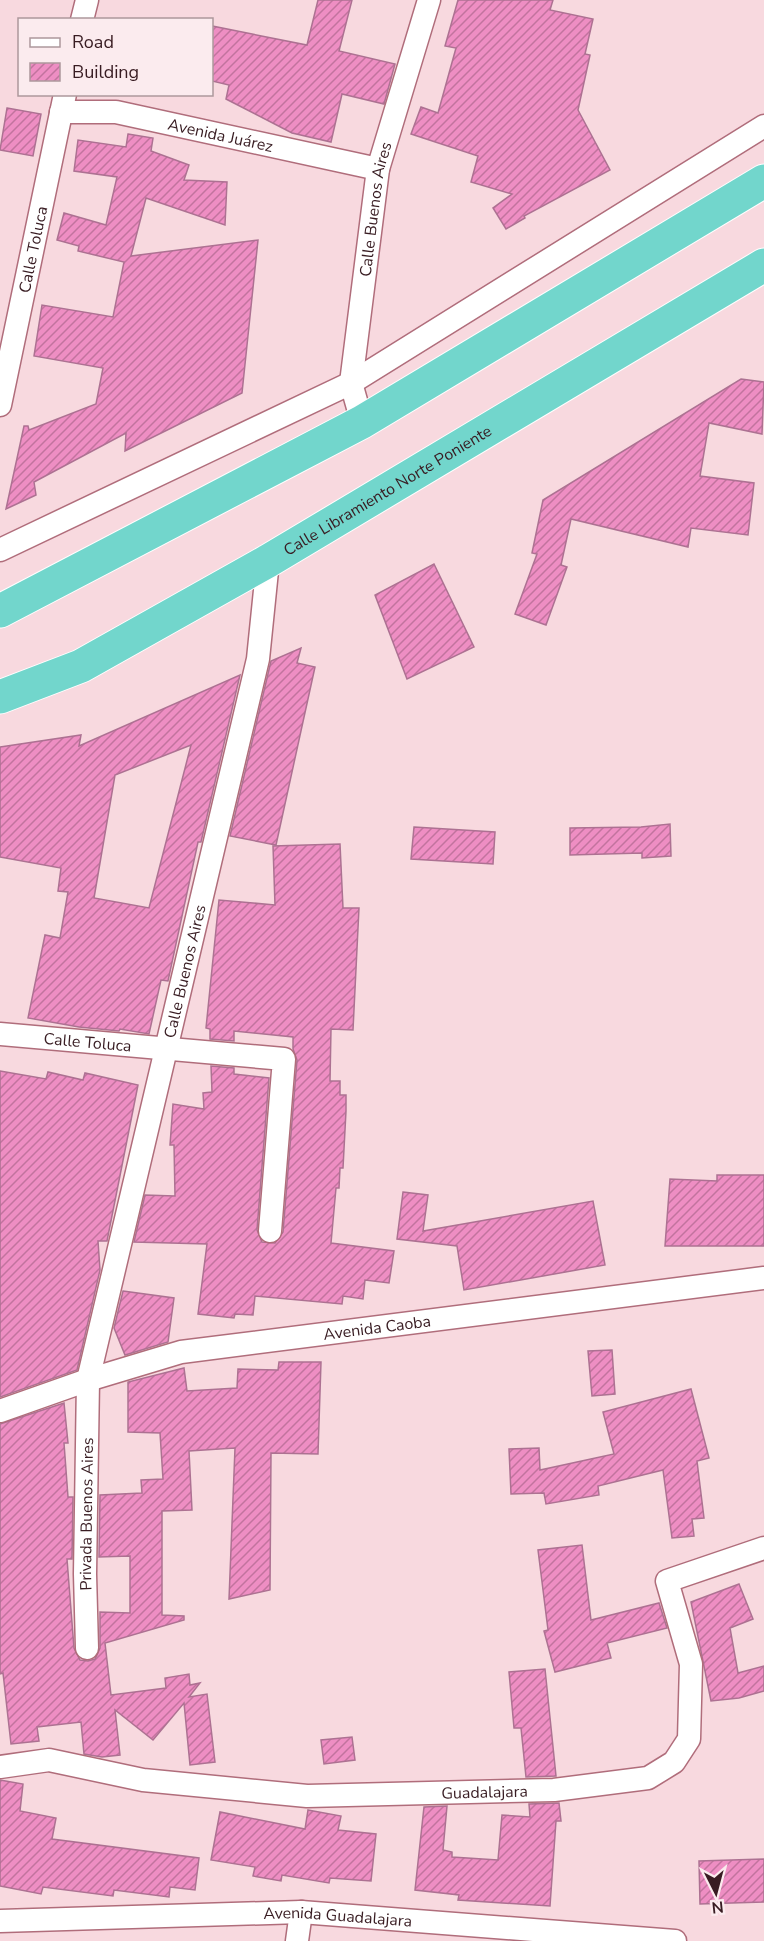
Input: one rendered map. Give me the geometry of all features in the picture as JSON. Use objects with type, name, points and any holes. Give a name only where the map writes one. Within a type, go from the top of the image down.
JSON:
[{"type":"highway","points":[[0,611],[362,422],[764,181]]},
{"type":"highway","name":"Calle Libramiento Norte Poniente","points":[[0,697],[81,666],[268,561],[764,266]]},
{"type":"street","points":[[82,18],[87,0]]},
{"type":"street","name":"Calle Buenos Aires","points":[[362,422],[351,383],[378,169],[429,0]]},
{"type":"street","name":"Avenida Juárez","points":[[63,103],[116,112],[378,169]]},
{"type":"street","name":"Calle Toluca","points":[[0,405],[63,103]]},
{"type":"street","points":[[0,550],[351,383],[764,126]]},
{"type":"street","name":"Calle Buenos Aires","points":[[88,1380],[258,659],[268,561]]},
{"type":"street","name":"Calle Toluca","points":[[0,1034],[284,1059],[270,1232]]},
{"type":"street","name":"Avenida Caoba","points":[[0,1412],[88,1380],[181,1352],[764,1278]]},
{"type":"street","name":"Privada Buenos Aires","points":[[87,1648],[85,1574],[88,1380]]},
{"type":"street","name":"Guadalajara","points":[[0,1767],[49,1760],[143,1780],[307,1796],[554,1790],[648,1778],[674,1762],[689,1739],[691,1664],[667,1581],[764,1548]]},
{"type":"street","points":[[297,1941],[301,1912]]},
{"type":"street","name":"Avenida Guadalajara","points":[[0,1921],[301,1912],[562,1936],[675,1941]]},
{"type":"building","points":[[318,0],[352,0],[339,51],[395,64],[384,104],[342,94],[331,142],[292,133],[226,99],[229,85],[213,81],[213,26],[307,45]]},
{"type":"building","points":[[458,0],[553,0],[550,10],[593,19],[585,54],[590,55],[578,110],[610,170],[524,216],[525,218],[506,229],[493,208],[512,194],[471,182],[478,156],[411,134],[421,107],[438,113],[456,48],[445,46]]},
{"type":"building","points":[[7,108],[41,114],[33,156],[0,150]]},
{"type":"building","points":[[128,134],[153,138],[151,151],[189,165],[184,180],[227,182],[225,225],[146,198],[131,256],[258,240],[242,393],[125,451],[126,433],[34,482],[36,495],[6,509],[24,426],[28,426],[29,430],[96,404],[103,368],[34,356],[42,305],[113,317],[124,262],[78,251],[79,246],[57,240],[64,213],[106,225],[117,177],[74,171],[78,140],[126,147]]},
{"type":"building","points":[[741,379],[764,382],[762,434],[709,423],[700,476],[754,483],[748,535],[691,528],[688,547],[571,519],[561,565],[567,567],[546,625],[515,614],[537,554],[532,553],[543,500]]},
{"type":"building","points":[[434,564],[474,647],[407,679],[375,595]]},
{"type":"building","points":[[301,648],[297,663],[315,667],[276,845],[230,836],[271,661]]},
{"type":"building","points":[[240,675],[201,842],[198,842],[168,981],[161,980],[149,1034],[120,1029],[119,1031],[79,1027],[28,1018],[45,935],[60,938],[68,892],[58,891],[61,868],[0,857],[0,747],[81,735],[79,746]],"holes":[[[191,745],[149,908],[94,898],[115,775]]]},
{"type":"building","points":[[670,824],[671,856],[642,858],[642,853],[570,855],[570,828],[641,827]]},
{"type":"building","points":[[414,827],[495,832],[493,864],[411,859]]},
{"type":"building","points":[[340,844],[343,908],[359,908],[353,1030],[331,1029],[330,1081],[340,1081],[340,1095],[346,1095],[346,1111],[343,1168],[340,1168],[339,1188],[336,1188],[331,1243],[394,1251],[389,1283],[365,1280],[363,1299],[343,1296],[342,1304],[255,1296],[253,1315],[235,1314],[234,1318],[198,1314],[207,1244],[134,1242],[145,1195],[175,1196],[174,1145],[170,1145],[173,1104],[204,1109],[203,1093],[212,1092],[211,1066],[234,1068],[234,1074],[269,1078],[257,1230],[262,1242],[275,1243],[283,1232],[297,1060],[293,1049],[293,1037],[234,1031],[234,1041],[210,1039],[210,1029],[206,1028],[219,900],[275,905],[273,846]]},
{"type":"building","points":[[0,1071],[46,1079],[48,1072],[83,1080],[85,1073],[138,1085],[107,1241],[98,1241],[100,1270],[77,1370],[0,1397]]},
{"type":"building","points":[[717,1175],[764,1175],[764,1246],[665,1246],[670,1179],[717,1181]]},
{"type":"building","points":[[403,1192],[428,1195],[423,1231],[593,1201],[605,1265],[464,1290],[457,1246],[397,1239]]},
{"type":"building","points":[[123,1291],[174,1298],[168,1342],[125,1355],[114,1328]]},
{"type":"building","points":[[612,1350],[615,1394],[592,1396],[588,1351]]},
{"type":"building","points":[[279,1362],[321,1362],[318,1454],[271,1453],[270,1590],[229,1599],[235,1448],[189,1451],[192,1510],[162,1511],[162,1615],[184,1616],[184,1620],[105,1643],[111,1695],[166,1688],[165,1678],[189,1674],[190,1685],[200,1683],[189,1697],[207,1694],[215,1762],[190,1765],[184,1703],[153,1740],[115,1710],[120,1755],[102,1757],[84,1754],[81,1722],[37,1727],[39,1741],[11,1744],[3,1673],[0,1674],[0,1424],[64,1403],[68,1443],[64,1443],[68,1497],[73,1497],[72,1559],[67,1559],[74,1648],[80,1660],[88,1661],[95,1659],[100,1648],[100,1612],[130,1613],[130,1556],[99,1557],[100,1495],[142,1493],[141,1480],[163,1479],[160,1433],[128,1432],[128,1382],[184,1368],[187,1391],[237,1388],[238,1369],[278,1370]]},
{"type":"building","points":[[691,1389],[709,1458],[697,1461],[704,1518],[692,1519],[694,1536],[672,1538],[663,1470],[598,1486],[599,1495],[546,1504],[544,1493],[511,1494],[509,1449],[539,1448],[540,1470],[614,1454],[603,1412]]},
{"type":"building","points":[[582,1545],[591,1620],[659,1603],[667,1628],[607,1643],[611,1658],[555,1672],[544,1631],[548,1630],[538,1550]]},
{"type":"building","points":[[739,1584],[753,1619],[730,1628],[738,1673],[764,1666],[764,1691],[739,1698],[711,1701],[691,1602]]},
{"type":"building","points":[[545,1669],[556,1776],[526,1777],[521,1728],[514,1728],[509,1672]]},
{"type":"building","points":[[352,1737],[355,1760],[324,1764],[321,1740]]},
{"type":"building","points":[[0,1780],[23,1784],[20,1811],[56,1818],[52,1839],[199,1858],[195,1890],[170,1887],[169,1897],[114,1890],[113,1896],[43,1887],[41,1894],[0,1886]]},
{"type":"building","points":[[559,1803],[561,1821],[556,1821],[550,1906],[458,1900],[459,1895],[415,1890],[424,1807],[447,1806],[443,1850],[452,1852],[452,1857],[498,1860],[502,1815],[530,1817],[529,1804]]},
{"type":"building","points":[[308,1810],[341,1816],[338,1830],[376,1834],[371,1881],[330,1878],[329,1883],[282,1875],[281,1881],[253,1876],[255,1867],[211,1860],[220,1812],[305,1829]]},
{"type":"building","points":[[764,1859],[764,1902],[700,1904],[699,1861]]}]
